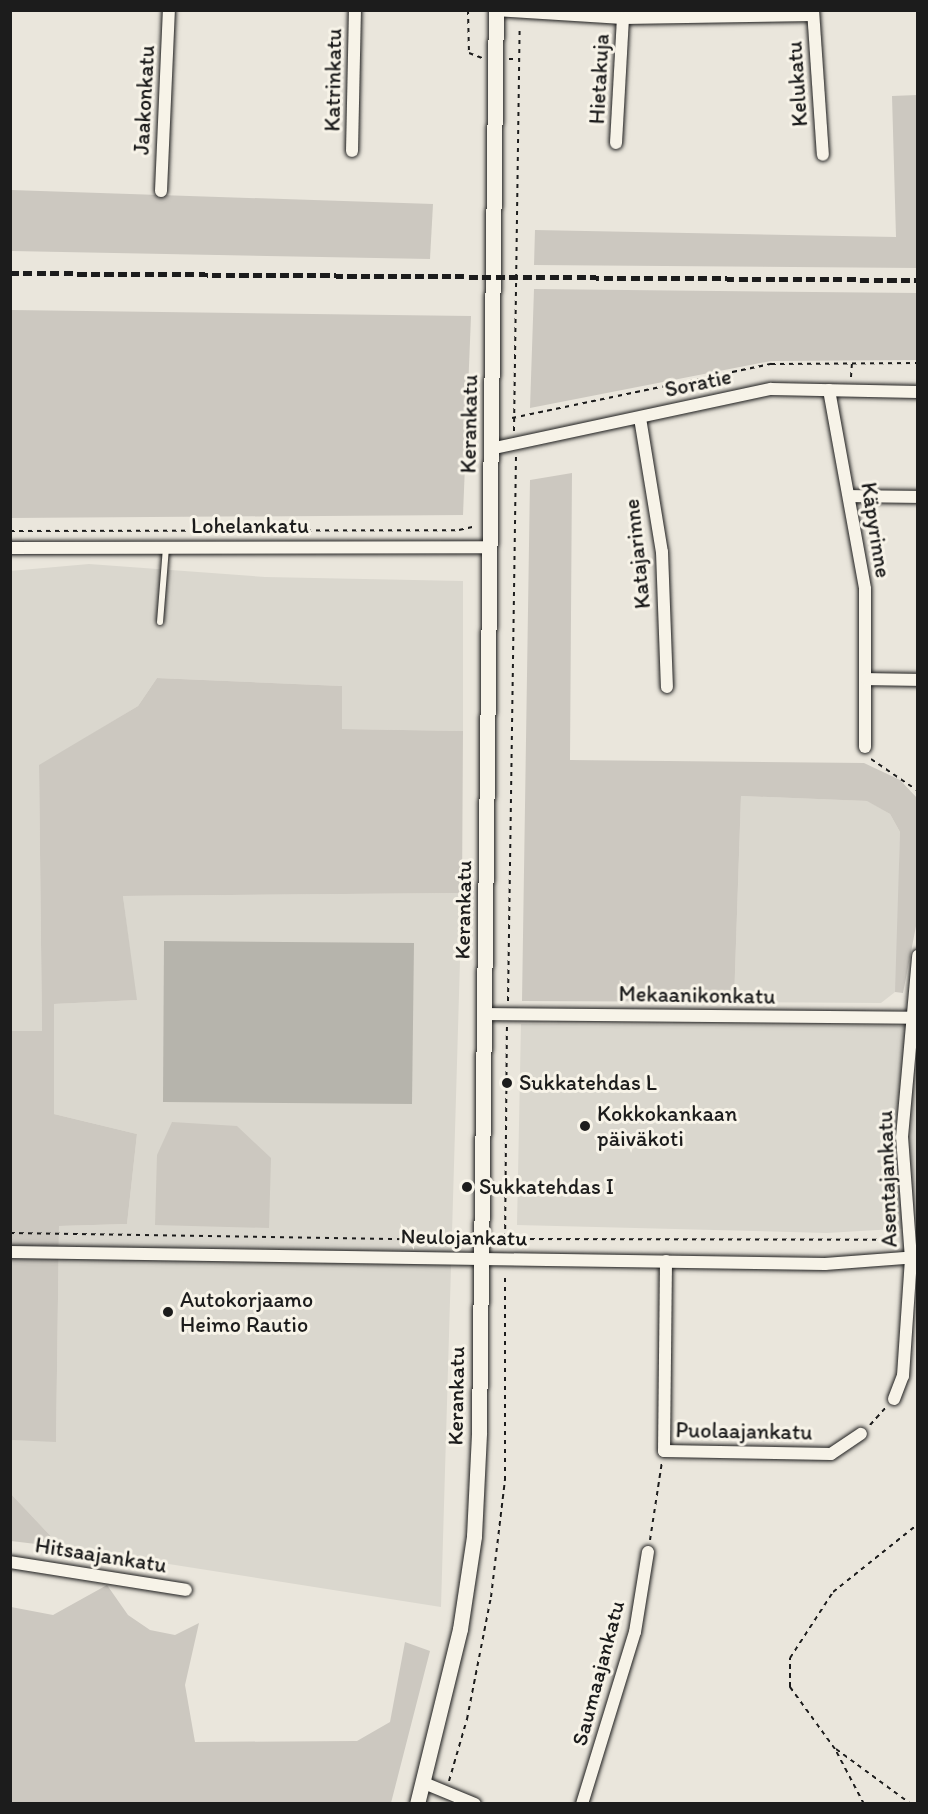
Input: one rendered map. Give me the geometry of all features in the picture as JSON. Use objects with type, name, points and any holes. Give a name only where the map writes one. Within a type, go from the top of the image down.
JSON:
[{"type":"street","name":"Jaakonkatu","points":[[161,191],[169,10]]},
{"type":"street","name":"Katrinkatu","points":[[352,151],[355,10]]},
{"type":"street","points":[[496,10],[623,18],[813,13]]},
{"type":"street","name":"Kerankatu","points":[[417,1803],[443,1714],[474,1536],[485,1014],[496,10]]},
{"type":"street","name":"Kelukatu","points":[[813,13],[823,155]]},
{"type":"street","name":"Hietakuja","points":[[616,143],[623,18]]},
{"type":"street","name":"Soratie","points":[[490,449],[771,389],[918,392]]},
{"type":"street","name":"Käpyrinne","points":[[829,390],[850,496],[865,590],[866,747]]},
{"type":"street","name":"Katajarinne","points":[[640,418],[662,552],[668,687]]},
{"type":"street","points":[[850,496],[918,497]]},
{"type":"street","name":"Lohelankatu","points":[[10,548],[489,547]]},
{"type":"street","points":[[867,679],[918,680]]},
{"type":"street","name":"Asentajankatu","points":[[894,1399],[903,1376],[914,1258],[902,1137],[909,1018],[918,956]]},
{"type":"street","name":"Mekaanikonkatu","points":[[485,1014],[909,1018]]},
{"type":"street","name":"Neulojankatu","points":[[10,1252],[825,1264],[914,1258]]},
{"type":"street","name":"Puolaajankatu","points":[[666,1261],[664,1451],[831,1454],[861,1434]]},
{"type":"street","name":"Saumaajankatu","points":[[582,1803],[635,1632],[648,1552]]},
{"type":"street","name":"Hitsaajankatu","points":[[10,1562],[186,1590]]},
{"type":"street","points":[[424,1783],[475,1803]]},
{"type":"lane","points":[[160,622],[166,546]]},
{"type":"path","points":[[445,1791],[467,1719],[491,1598],[505,1480],[507,1013],[516,445],[512,418],[520,12]]},
{"type":"path","points":[[850,390],[852,362]]},
{"type":"path","points":[[512,418],[771,364],[918,363]]},
{"type":"path","points":[[10,531],[459,530],[490,522],[514,522]]},
{"type":"path","points":[[866,747],[874,763],[918,791]]},
{"type":"path","points":[[10,1233],[481,1240],[506,1238],[911,1239]]},
{"type":"path","points":[[861,1434],[894,1399]]},
{"type":"path","points":[[648,1552],[664,1451]]},
{"type":"path","points":[[864,1803],[835,1749],[790,1688],[790,1658],[832,1592],[918,1524]]},
{"type":"path","points":[[835,1749],[911,1803]]},
{"type":"shaded area","points":[[917,95],[917,268],[534,265],[535,230],[896,237],[892,96]]},
{"type":"shaded area","points":[[11,190],[433,204],[430,259],[11,251]]},
{"type":"shaded area","points":[[534,289],[917,293],[917,360],[771,361],[530,408]]},
{"type":"shaded area","points":[[11,310],[471,316],[463,515],[11,518]]},
{"type":"shaded area","points":[[572,473],[570,760],[864,763],[900,780],[918,799],[917,921],[903,993],[895,992],[900,832],[890,814],[867,801],[741,796],[734,1002],[522,1001],[530,480]]},
{"type":"shaded area","points":[[89,564],[265,577],[463,581],[463,731],[342,729],[342,686],[157,678],[138,706],[39,766],[42,1031],[11,1031],[10,571]]},
{"type":"shaded area","points":[[157,678],[342,686],[342,729],[463,731],[462,893],[123,896],[137,1000],[54,1004],[54,1114],[137,1134],[127,1224],[59,1226],[56,1442],[11,1440],[10,1031],[42,1031],[39,765],[138,706]]},
{"type":"shaded area","points":[[741,796],[868,801],[890,814],[900,832],[898,977],[895,992],[881,1003],[734,1002]]},
{"type":"shaded area","points":[[462,893],[441,1607],[61,1547],[11,1494],[11,1440],[56,1441],[59,1226],[127,1224],[137,1134],[54,1114],[54,1004],[136,1000],[123,896]]},
{"type":"shaded area","points":[[917,1021],[917,1246],[913,1246],[912,1228],[827,1233],[517,1225],[521,1024],[913,1026]]},
{"type":"shaded area","points":[[172,1122],[237,1126],[271,1158],[269,1228],[155,1225],[157,1155]]},
{"type":"shaded area","points":[[11,1494],[61,1547],[11,1541]]},
{"type":"shaded area","points":[[107,1585],[128,1615],[150,1630],[175,1635],[199,1623],[185,1685],[195,1742],[357,1741],[390,1722],[405,1642],[430,1651],[391,1803],[11,1803],[11,1607],[53,1615]]},
{"type":"building","points":[[164,941],[414,943],[412,1104],[163,1102]]},
{"type":"railway","points":[[10,273],[918,280]]},
{"type":"place","name":"Sukkatehdas L","points":[[507,1083]]},
{"type":"place","name":"Kokkokankaan päiväkoti","points":[[585,1126]]},
{"type":"place","name":"Sukkatehdas I","points":[[467,1187]]},
{"type":"place","name":"Autokorjaamo Heimo Rautio","points":[[168,1312]]}]
